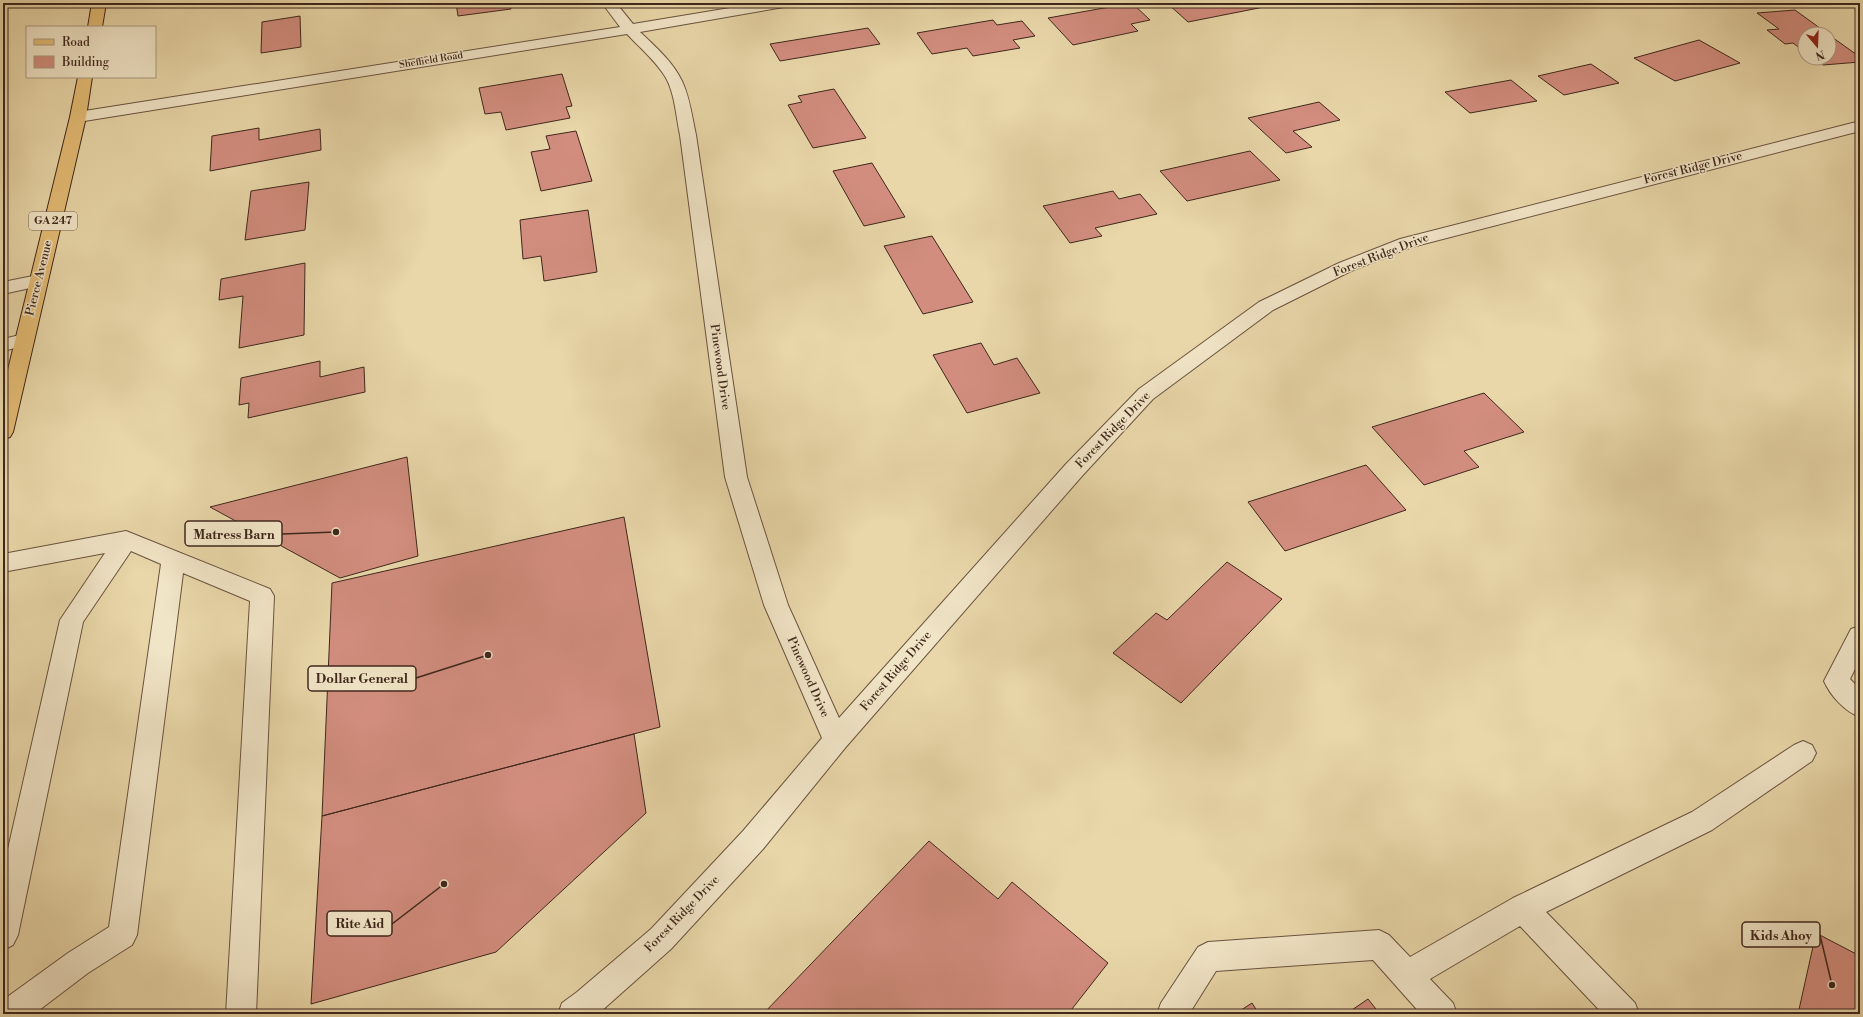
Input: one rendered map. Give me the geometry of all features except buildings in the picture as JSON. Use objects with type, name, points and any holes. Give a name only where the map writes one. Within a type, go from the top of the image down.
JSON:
[{"type":"main road","points":[[95,26],[99,3]]},
{"type":"main road","name":"Pierce Avenue","points":[[3,432],[78,117],[85,78]]},
{"type":"street","name":"Pinewood Drive","points":[[609,3],[629,30],[647,46],[674,79],[688,135],[736,477],[776,605],[836,740]]},
{"type":"street","name":"Sheffield Road","points":[[78,117],[353,72],[629,30],[784,3]]},
{"type":"street","name":"Forest Ridge Drive","points":[[573,1014],[588,1003],[661,939],[753,840],[836,740],[1074,470],[1146,394],[1266,306],[1345,267],[1406,243],[1860,126]]},
{"type":"street","points":[[3,288],[38,281]]},
{"type":"street","points":[[3,344],[24,340]]},
{"type":"street","points":[[3,935],[72,620],[126,540]]},
{"type":"street","points":[[3,563],[126,540],[262,596],[241,1014]]},
{"type":"street","points":[[3,1000],[9,1014],[78,963],[122,935],[173,560]]},
{"type":"street","points":[[1860,636],[1836,681],[1860,706]]},
{"type":"street","points":[[1407,976],[1523,908],[1702,821],[1803,754]]},
{"type":"street","points":[[1523,908],[1624,1014]]},
{"type":"street","points":[[1172,1014],[1208,957],[1379,945],[1442,1014]]},
{"type":"place","name":"Matress Barn","points":[[336,532]]},
{"type":"place","name":"Dollar General","points":[[488,655]]},
{"type":"place","name":"Rite Aid","points":[[444,884]]},
{"type":"place","name":"Kids Ahoy","points":[[1832,985]]}]
